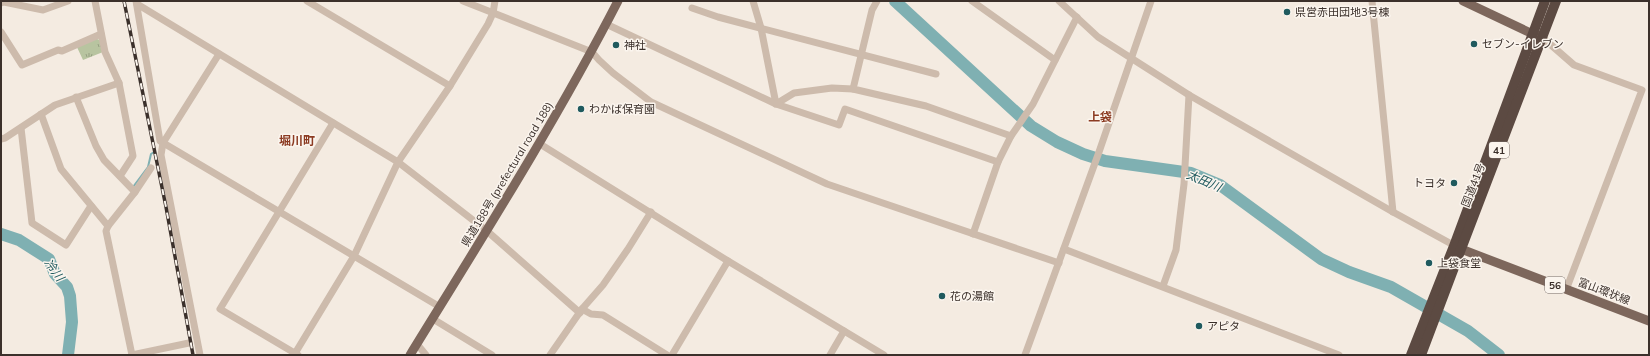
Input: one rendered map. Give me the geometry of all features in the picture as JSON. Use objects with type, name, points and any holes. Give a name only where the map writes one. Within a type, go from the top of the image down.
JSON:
[{"type":"highway","name":"国道41号","points":[[1538,36],[1545,1]]},
{"type":"highway","name":"国道41号","points":[[1411,355],[1429,322],[1538,36],[1556,1]]},
{"type":"highway","name":"国道41号","points":[[1422,355],[1429,322]]},
{"type":"main road","name":"県道188号 (prefectural road 188)","points":[[410,355],[540,144],[592,52],[618,1]]},
{"type":"main road","points":[[1463,1],[1538,36]]},
{"type":"main road","name":"富山環状線","points":[[1457,247],[1649,321]]},
{"type":"street","points":[[1,3],[4,2],[43,10],[68,1]]},
{"type":"street","points":[[95,1],[105,52],[119,83],[133,156],[120,176]]},
{"type":"street","points":[[306,1],[450,86]]},
{"type":"street","points":[[464,1],[592,52],[613,73],[651,102],[827,184],[1059,263]]},
{"type":"street","points":[[333,123],[220,309],[296,354],[354,256],[398,162],[450,86],[488,24],[493,13],[495,1]]},
{"type":"street","points":[[753,1],[776,104]]},
{"type":"street","points":[[853,89],[872,10],[877,1]]},
{"type":"street","points":[[972,1],[1054,60]]},
{"type":"street","points":[[1059,1],[1098,36],[1189,95],[1457,247]]},
{"type":"street","points":[[1025,355],[1094,167],[1130,58],[1151,1]]},
{"type":"street","points":[[1372,1],[1393,212]]},
{"type":"street","points":[[137,3],[398,162],[487,231],[581,311],[603,315],[667,355]]},
{"type":"street","points":[[137,3],[160,141],[440,307]]},
{"type":"street","points":[[692,8],[718,17],[936,74]]},
{"type":"street","points":[[973,234],[998,162],[1011,136],[1027,113],[1076,17]]},
{"type":"street","points":[[606,24],[776,104],[839,125],[845,109],[998,162]]},
{"type":"street","points":[[1,32],[22,65],[58,50],[62,51],[101,34]]},
{"type":"street","points":[[1538,36],[1574,65],[1642,90],[1566,290]]},
{"type":"street","points":[[200,355],[161,155],[163,143],[219,54]]},
{"type":"street","points":[[1,139],[21,128],[55,105],[119,83]]},
{"type":"street","points":[[776,104],[794,93],[832,88],[853,89],[926,106],[1011,136]]},
{"type":"street","points":[[1163,286],[1176,250],[1184,184],[1189,95]]},
{"type":"street","points":[[76,97],[96,146],[104,160],[135,192]]},
{"type":"street","points":[[41,114],[61,169],[108,226]]},
{"type":"street","points":[[21,128],[32,223],[66,245],[91,206]]},
{"type":"street","points":[[540,144],[728,261],[884,355]]},
{"type":"street","points":[[151,168],[135,192],[108,226],[106,231],[132,355],[189,343]]},
{"type":"street","points":[[550,355],[581,311],[603,285],[651,212]]},
{"type":"street","points":[[1064,249],[1339,355]]},
{"type":"street","points":[[672,355],[728,261]]},
{"type":"street","points":[[433,318],[492,355]]},
{"type":"street","points":[[830,355],[844,331]]},
{"type":"street","points":[[417,344],[426,355]]},
{"type":"green space","points":[[94,38],[100,40],[103,52],[83,60],[76,45]]},
{"type":"waterway","name":"太田川","points":[[895,1],[1031,126],[1057,142],[1083,154],[1105,161],[1191,173],[1220,185],[1321,259],[1349,272],[1391,287],[1468,331],[1499,355]]},
{"type":"waterway","points":[[133,187],[148,167],[151,154],[154,152]]},
{"type":"waterway","name":"冷川","points":[[1,234],[19,240],[49,259],[55,274],[67,287],[70,296],[72,322],[68,355]]},
{"type":"railway","points":[[124,1],[166,207],[193,355]]},
{"type":"place","name":"県営赤田団地3号棟","points":[[1287,12]]},
{"type":"place","name":"セブン-イレブン","points":[[1474,44]]},
{"type":"place","name":"神社","points":[[616,45]]},
{"type":"place","name":"わかば保育園","points":[[581,109]]},
{"type":"place","name":"トヨタ","points":[[1454,183]]},
{"type":"place","name":"上袋食堂","points":[[1429,263]]},
{"type":"place","name":"花の湯館","points":[[942,296]]},
{"type":"place","name":"アピタ","points":[[1199,326]]},
{"type":"district","name":"上袋","points":[[1100,117]]},
{"type":"district","name":"堀川町","points":[[297,141]]}]
